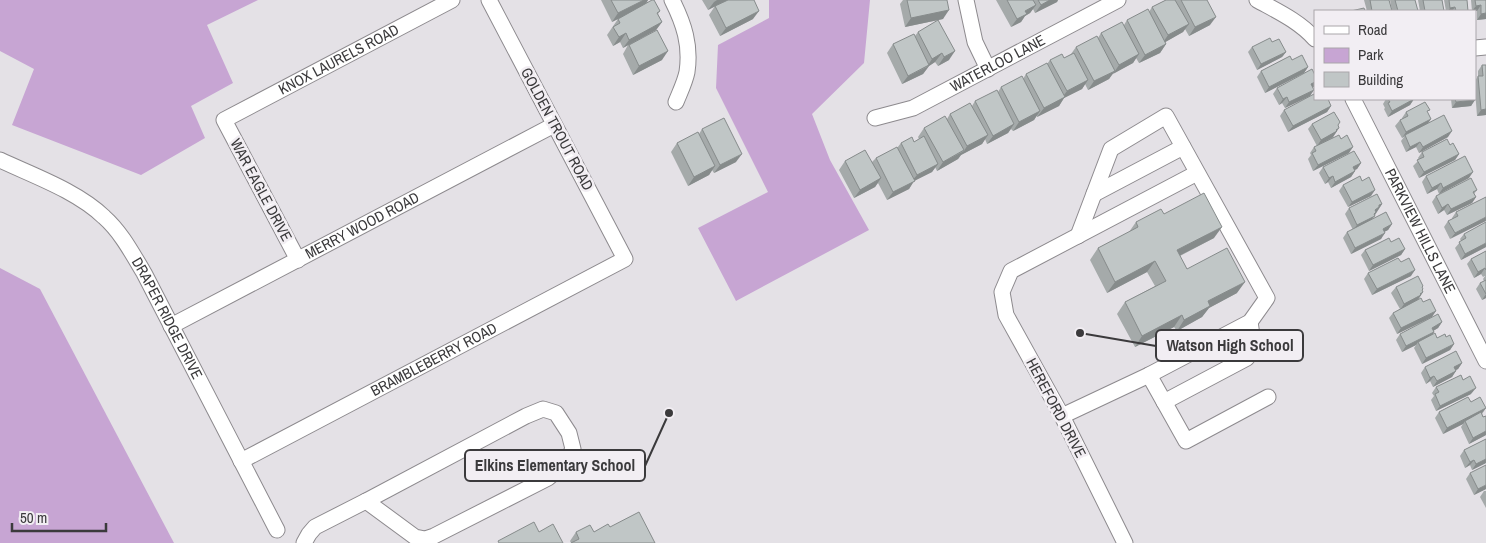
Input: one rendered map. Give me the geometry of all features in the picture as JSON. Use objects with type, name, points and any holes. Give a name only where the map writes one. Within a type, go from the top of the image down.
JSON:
[{"type":"street","name":"KNOX LAURELS ROAD","points":[[224,120],[452,0]]},
{"type":"street","name":"GOLDEN TROUT ROAD","points":[[489,0],[625,259]]},
{"type":"street","points":[[672,0],[686,33],[688,50],[687,74],[676,102]]},
{"type":"street","points":[[966,0],[975,42],[988,69]]},
{"type":"street","name":"WATERLOO LANE","points":[[875,118],[913,108],[1118,0]]},
{"type":"street","points":[[1257,0],[1282,13],[1307,30],[1314,38]]},
{"type":"street","name":"PARKVIEW HILLS LANE","points":[[1354,100],[1486,361]]},
{"type":"street","points":[[1062,416],[1149,375],[1250,322],[1267,298],[1166,116],[1111,149],[1078,236]]},
{"type":"street","name":"WAR EAGLE DRIVE","points":[[224,120],[298,260]]},
{"type":"street","name":"MERRY WOOD ROAD","points":[[172,326],[554,124]]},
{"type":"street","points":[[1094,194],[1183,147]]},
{"type":"street","name":"DRAPER RIDGE DRIVE","points":[[0,160],[82,200],[104,217],[130,250],[172,326],[277,530]]},
{"type":"street","points":[[1078,236],[1197,173]]},
{"type":"street","name":"HEREFORD DRIVE","points":[[1078,236],[1012,271],[1002,292],[1006,315],[1062,416],[1125,543]]},
{"type":"street","name":"BRAMBLEBERRY ROAD","points":[[241,461],[625,259]]},
{"type":"street","points":[[1164,402],[1247,358],[1254,348],[1250,322]]},
{"type":"street","points":[[1149,375],[1186,441],[1268,397]]},
{"type":"street","points":[[304,543],[315,527],[526,416],[543,409],[556,413],[569,433],[573,449],[565,464],[548,478],[434,536],[425,539],[415,537],[366,501]]},
{"type":"green space","points":[[0,0],[258,0],[207,25],[233,83],[191,106],[205,138],[141,175],[12,125],[34,69],[0,51]]},
{"type":"green space","points":[[769,0],[870,0],[864,63],[812,114],[830,160],[869,230],[736,301],[698,228],[768,192],[716,88],[718,45],[769,18]]},
{"type":"green space","points":[[0,268],[40,289],[174,543],[0,543]]},
{"type":"building","points":[[611,0],[644,0],[618,13]]},
{"type":"building","points":[[654,0],[660,11],[657,13],[662,22],[629,40],[626,33],[619,37],[613,27],[620,23],[618,19]]},
{"type":"building","points":[[728,0],[754,0],[759,11],[726,28],[715,6]]},
{"type":"building","points":[[907,0],[947,0],[949,10],[911,18]]},
{"type":"building","points":[[1007,0],[1033,0],[1036,5],[1025,11],[1027,14],[1017,19]]},
{"type":"building","points":[[1038,0],[1050,0],[1041,5]]},
{"type":"building","points":[[1166,0],[1175,0],[1189,24],[1168,35],[1152,7]]},
{"type":"building","points":[[1181,0],[1207,0],[1216,17],[1195,27]]},
{"type":"building","points":[[1370,0],[1389,0],[1392,10],[1372,10]]},
{"type":"building","points":[[1395,0],[1415,0],[1418,10],[1398,10]]},
{"type":"building","points":[[1423,0],[1442,0],[1444,10],[1425,10]]},
{"type":"building","points":[[1449,0],[1467,0],[1468,10],[1456,10],[1455,7],[1450,8]]},
{"type":"building","points":[[1475,0],[1486,0],[1486,13],[1481,14],[1481,5],[1476,6]]},
{"type":"building","points":[[1148,9],[1166,44],[1145,55],[1127,20]]},
{"type":"building","points":[[938,20],[955,51],[944,57],[942,53],[932,59],[918,32]]},
{"type":"building","points":[[1122,22],[1139,54],[1119,65],[1101,33]]},
{"type":"building","points":[[657,30],[668,51],[639,66],[629,45]]},
{"type":"building","points":[[914,34],[929,65],[908,76],[893,44]]},
{"type":"building","points":[[1097,36],[1115,71],[1094,81],[1076,47]]},
{"type":"building","points":[[1270,38],[1272,42],[1279,39],[1286,52],[1261,64],[1252,47]]},
{"type":"building","points":[[1074,53],[1088,80],[1067,91],[1050,60],[1062,54],[1064,58]]},
{"type":"building","points":[[1302,55],[1308,67],[1269,87],[1261,71],[1290,56],[1292,60]]},
{"type":"building","points":[[1047,63],[1065,97],[1044,108],[1026,74]]},
{"type":"building","points":[[1482,65],[1486,65],[1486,109],[1481,110],[1478,76],[1483,76]]},
{"type":"building","points":[[1312,69],[1314,73],[1314,82],[1311,84],[1314,90],[1289,102],[1287,97],[1283,99],[1277,88]]},
{"type":"building","points":[[1022,76],[1040,111],[1019,122],[1001,87]]},
{"type":"building","points":[[997,90],[1014,124],[993,136],[975,101]]},
{"type":"building","points":[[1314,94],[1314,100],[1328,100],[1331,106],[1293,126],[1284,110]]},
{"type":"building","points":[[1389,100],[1412,100],[1392,111],[1388,103],[1390,102]]},
{"type":"building","points":[[1455,100],[1475,100],[1456,102]]},
{"type":"building","points":[[1425,102],[1430,110],[1427,111],[1431,119],[1406,132],[1400,120],[1408,116],[1406,112]]},
{"type":"building","points":[[970,103],[988,135],[967,146],[950,114]]},
{"type":"building","points":[[1334,112],[1340,122],[1339,128],[1321,140],[1312,124]]},
{"type":"building","points":[[1444,115],[1452,131],[1423,147],[1420,142],[1410,147],[1405,135]]},
{"type":"building","points":[[945,116],[964,150],[943,162],[924,128]]},
{"type":"building","points":[[724,118],[742,154],[720,165],[702,129]]},
{"type":"building","points":[[698,132],[715,166],[694,177],[677,143]]},
{"type":"building","points":[[1339,135],[1341,139],[1347,135],[1353,147],[1318,165],[1312,153],[1316,151],[1314,147]]},
{"type":"building","points":[[924,136],[938,164],[917,175],[901,143],[912,137],[914,142]]},
{"type":"building","points":[[1447,139],[1450,145],[1453,143],[1459,154],[1424,172],[1417,160],[1424,157],[1422,152]]},
{"type":"building","points":[[897,147],[915,181],[893,192],[876,158]]},
{"type":"building","points":[[865,150],[881,178],[860,190],[845,161]]},
{"type":"building","points":[[1354,151],[1361,163],[1353,167],[1355,171],[1335,182],[1333,176],[1329,178],[1323,167]]},
{"type":"building","points":[[1465,156],[1473,172],[1443,188],[1441,183],[1432,188],[1426,176]]},
{"type":"building","points":[[1360,176],[1362,181],[1369,177],[1375,190],[1352,202],[1343,185]]},
{"type":"building","points":[[1471,178],[1477,190],[1473,192],[1476,197],[1451,209],[1448,204],[1442,208],[1436,196]]},
{"type":"building","points":[[1204,193],[1222,227],[1177,250],[1187,269],[1227,248],[1245,282],[1208,301],[1210,306],[1184,320],[1182,315],[1142,336],[1125,302],[1166,281],[1155,261],[1115,282],[1098,248],[1138,227],[1136,222],[1161,209],[1164,214]]},
{"type":"building","points":[[1377,194],[1382,204],[1375,210],[1375,216],[1357,225],[1349,208]]},
{"type":"building","points":[[1486,197],[1486,217],[1455,233],[1448,221],[1458,216],[1456,212]]},
{"type":"building","points":[[1386,212],[1392,224],[1383,229],[1385,233],[1355,248],[1347,232]]},
{"type":"building","points":[[1486,222],[1486,243],[1465,254],[1459,242],[1466,238],[1464,234]]},
{"type":"building","points":[[1389,238],[1391,242],[1399,238],[1405,249],[1373,265],[1365,250]]},
{"type":"building","points":[[1486,251],[1486,270],[1485,268],[1478,272],[1471,259]]},
{"type":"building","points":[[1398,258],[1401,262],[1409,258],[1415,270],[1377,289],[1368,273]]},
{"type":"building","points":[[1418,276],[1423,286],[1423,292],[1404,304],[1396,287]]},
{"type":"building","points":[[1486,280],[1486,294],[1480,283]]},
{"type":"building","points":[[1421,298],[1423,302],[1430,299],[1436,311],[1401,328],[1393,313]]},
{"type":"building","points":[[1438,314],[1442,322],[1432,328],[1434,332],[1406,346],[1400,334]]},
{"type":"building","points":[[1435,333],[1437,338],[1445,334],[1446,337],[1450,335],[1454,344],[1426,358],[1418,342]]},
{"type":"building","points":[[1456,351],[1462,363],[1454,367],[1456,371],[1437,381],[1434,376],[1430,378],[1425,367]]},
{"type":"building","points":[[1461,375],[1463,380],[1470,376],[1476,388],[1440,406],[1435,394],[1439,392],[1436,387]]},
{"type":"building","points":[[1468,397],[1471,402],[1480,397],[1486,408],[1447,428],[1439,412]]},
{"type":"building","points":[[1481,412],[1483,417],[1486,416],[1486,431],[1473,438],[1465,421]]},
{"type":"building","points":[[1486,439],[1486,459],[1476,464],[1474,460],[1470,462],[1464,450]]},
{"type":"building","points":[[1486,465],[1486,485],[1478,489],[1470,473]]},
{"type":"building","points":[[639,512],[655,543],[571,543],[579,539],[576,532],[590,525],[594,532],[608,524],[610,527]]},
{"type":"building","points":[[534,522],[539,532],[553,524],[563,543],[499,543],[498,541]]},
{"type":"place","name":"Watson High School","points":[[1080,333]]},
{"type":"place","name":"Elkins Elementary School","points":[[669,413]]}]
